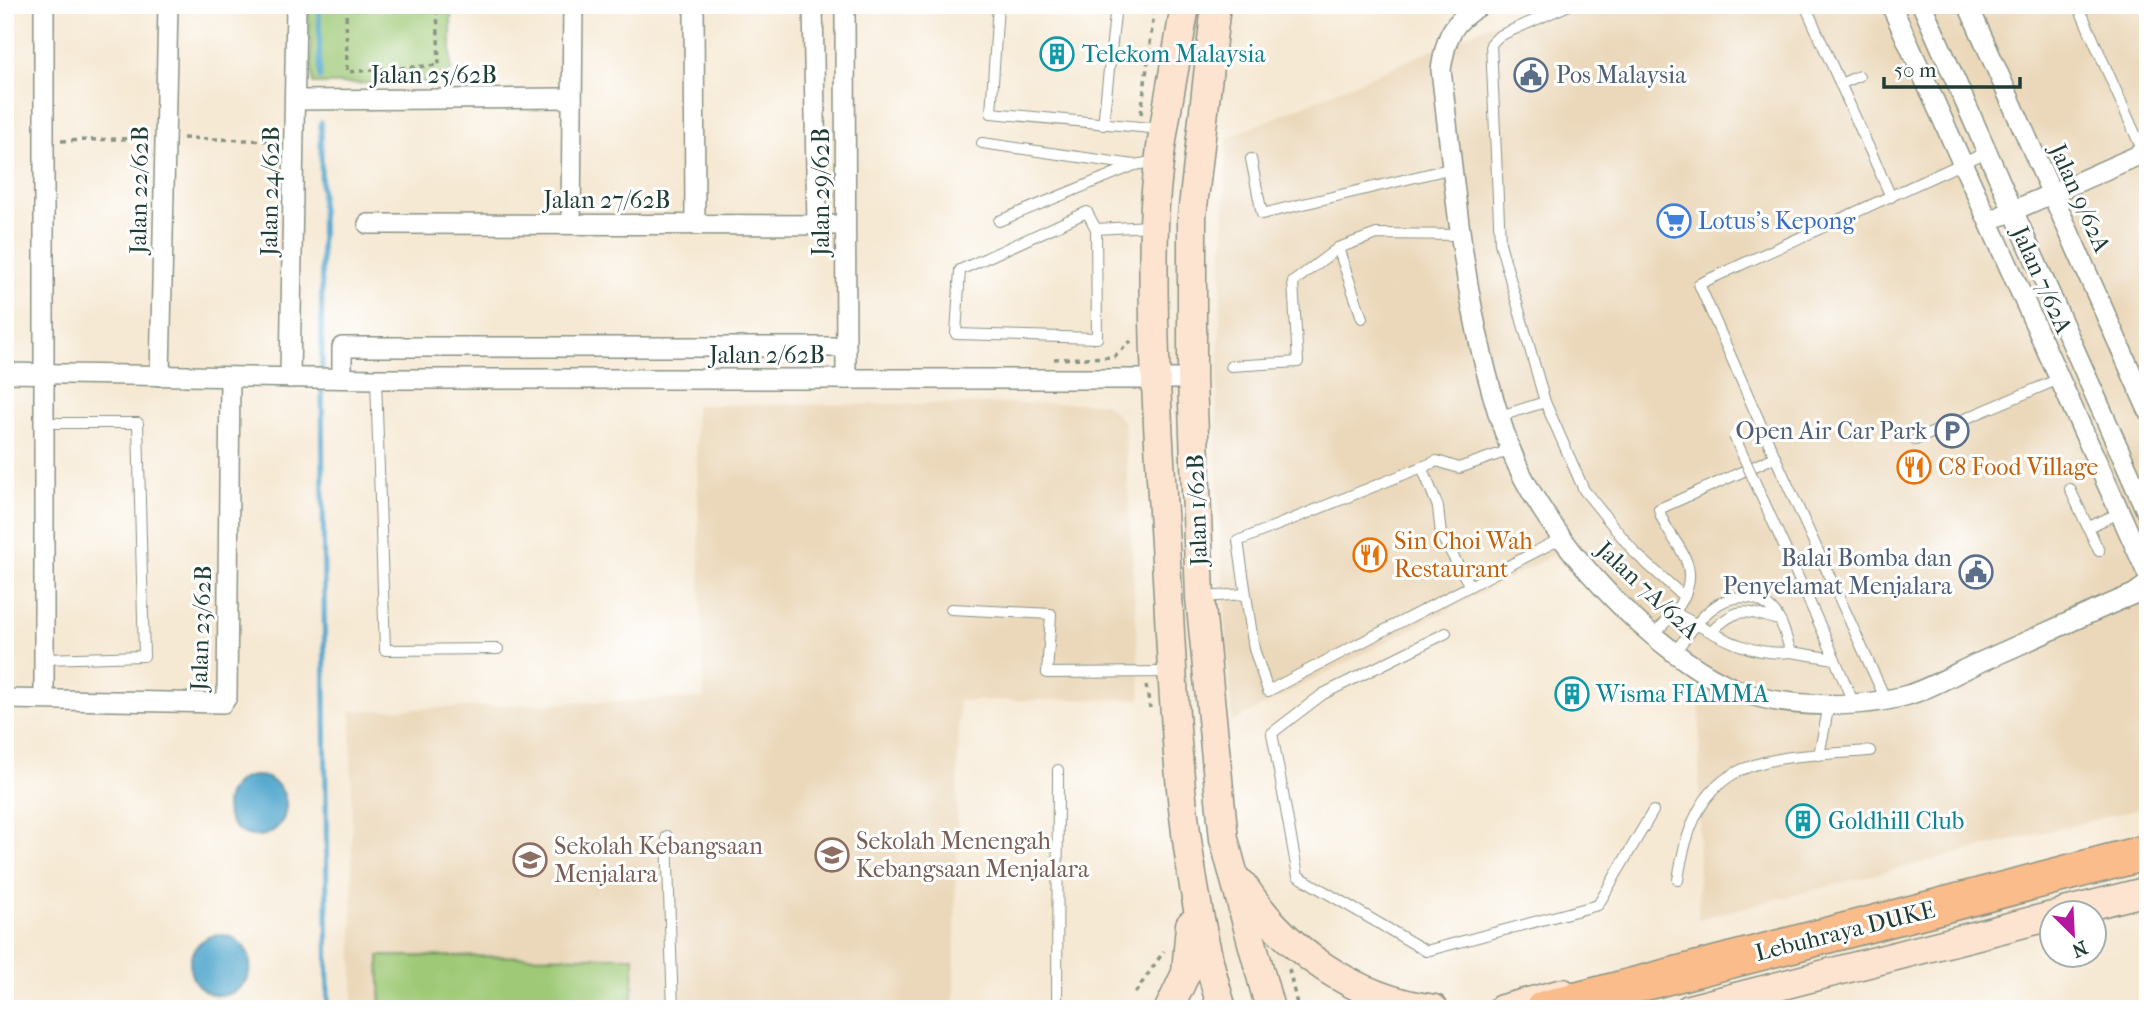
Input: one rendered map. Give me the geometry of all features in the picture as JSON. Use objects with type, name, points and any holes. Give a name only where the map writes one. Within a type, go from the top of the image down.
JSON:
[{"type":"highway","name":"Lebuhraya DUKE","points":[[1543,1009],[2148,852]]},
{"type":"highway","name":"Lebuhraya DUKE","points":[[1620,1009],[1971,915],[2148,871]]},
{"type":"main road","name":"Jalan 1/62B","points":[[1185,5],[1166,130],[1148,162],[1154,225],[1158,672],[1192,878],[1209,967],[1222,1009]]},
{"type":"main road","name":"Jalan 1/62B","points":[[1216,5],[1192,215],[1192,379],[1200,597],[1228,860],[1270,1009]]},
{"type":"main road","points":[[1502,1009],[2148,841]]},
{"type":"main road","points":[[1228,860],[1262,913],[1294,945],[1352,984],[1382,998],[1434,1009]]},
{"type":"main road","points":[[1169,1009],[1182,984],[1188,959],[1192,878]]},
{"type":"main road","points":[[2108,901],[2148,891]]},
{"type":"main road","points":[[1689,1009],[2038,920]]},
{"type":"street","points":[[5,699],[44,699],[47,374],[44,5]]},
{"type":"street","name":"Jalan 22/62B","points":[[160,376],[168,5]]},
{"type":"street","name":"Jalan 24/62B","points":[[290,378],[296,5]]},
{"type":"street","points":[[571,224],[573,5]]},
{"type":"street","points":[[694,5],[695,225]]},
{"type":"street","name":"Jalan 29/62B","points":[[813,5],[817,225]]},
{"type":"street","name":"Jalan 29/62B","points":[[845,5],[846,379]]},
{"type":"street","name":"Jalan 7A/62A","points":[[1482,5],[1465,15],[1446,38],[1441,70],[1468,286],[1500,416],[1510,450],[1543,512],[1588,572],[1653,634],[1705,675],[1746,693],[1809,706],[1829,705],[1908,695],[2122,599],[2148,584]]},
{"type":"street","name":"Jalan 7/62A","points":[[1891,5],[2148,575]]},
{"type":"street","name":"Jalan 7/62A","points":[[1922,5],[2148,515]]},
{"type":"street","name":"Jalan 9/62A","points":[[1968,5],[2148,410]]},
{"type":"street","name":"Jalan 25/62B","points":[[296,100],[572,98]]},
{"type":"street","points":[[1988,221],[2146,156]]},
{"type":"street","name":"Jalan 27/62B","points":[[368,224],[845,225]]},
{"type":"street","points":[[342,378],[342,347],[846,346]]},
{"type":"street","name":"Jalan 2/62B","points":[[5,373],[376,379],[1192,379]]},
{"type":"street","name":"Jalan 23/62B","points":[[44,699],[217,705],[227,697],[230,377]]},
{"type":"street","name":"Jalan 7A/62A","points":[[2122,599],[2148,601]]},
{"type":"lane","points":[[998,5],[991,113],[1166,130]]},
{"type":"lane","points":[[1103,125],[1116,5]]},
{"type":"lane","points":[[1569,5],[1499,36],[1492,44],[1490,59],[1500,243],[1545,402],[1584,490],[1635,553],[1683,596]]},
{"type":"lane","points":[[1805,5],[1891,197]]},
{"type":"lane","points":[[2078,5],[2146,156]]},
{"type":"lane","points":[[1840,84],[1859,76]]},
{"type":"lane","points":[[982,143],[1148,162]]},
{"type":"lane","points":[[1885,698],[1774,457],[1699,284],[1987,152]]},
{"type":"lane","points":[[1251,159],[1262,214],[1453,168]]},
{"type":"lane","points":[[999,221],[1148,162]]},
{"type":"lane","points":[[1087,212],[1096,229],[1097,338],[956,334],[960,270],[1087,212]]},
{"type":"lane","points":[[1096,229],[1154,225]]},
{"type":"lane","points":[[1231,366],[1298,362],[1293,282],[1338,248],[1377,234],[1461,235]]},
{"type":"lane","points":[[1338,248],[1362,318]]},
{"type":"lane","points":[[376,379],[385,650],[499,649]]},
{"type":"lane","points":[[1915,440],[2059,379]]},
{"type":"lane","points":[[1500,416],[1545,402]]},
{"type":"lane","points":[[44,659],[144,656],[138,423],[46,423]]},
{"type":"lane","points":[[1734,436],[1853,702]]},
{"type":"lane","points":[[1510,450],[1460,468],[1437,461],[1238,541],[1254,649],[1268,691],[1562,538]]},
{"type":"lane","points":[[1653,634],[1676,614],[1689,578],[1686,559],[1661,519],[1659,509],[1774,457]]},
{"type":"lane","points":[[1422,467],[1438,507],[1441,535],[1470,586]]},
{"type":"lane","points":[[2070,489],[2099,551]]},
{"type":"lane","points":[[2088,527],[2120,513]]},
{"type":"lane","points":[[1200,597],[1245,594]]},
{"type":"lane","points":[[1675,652],[1696,624],[1718,603],[1740,596],[1763,600],[1780,620],[1791,652]]},
{"type":"lane","points":[[951,609],[1051,614],[1047,673],[1158,672]]},
{"type":"lane","points":[[1712,631],[1731,612],[1743,610],[1780,620]]},
{"type":"lane","points":[[1676,614],[1740,646],[1767,654],[1791,652],[1835,659]]},
{"type":"lane","points":[[1446,633],[1323,694],[1272,733],[1298,876],[1426,951],[1598,905],[1653,811]]},
{"type":"lane","points":[[1819,755],[1829,705]]},
{"type":"lane","points":[[1678,880],[1684,840],[1706,800],[1730,773],[1761,761],[1870,751]]},
{"type":"lane","points":[[1057,1009],[1058,770]]},
{"type":"lane","points":[[667,836],[673,1009]]},
{"type":"path","points":[[346,5],[347,72],[439,65],[437,5]]},
{"type":"path","points":[[1151,716],[1158,672]]},
{"type":"path","points":[[1135,993],[1162,956],[1165,944]]},
{"type":"path","points":[[1286,961],[1298,1009]]},
{"type":"shaded area","points":[[1536,5],[2148,5],[2148,806],[1698,919],[1700,687],[1553,555],[1232,722],[1215,450],[1227,138]]},
{"type":"shaded area","name":"Sekolah Menengah Kebangsaan Menjalara","points":[[1105,403],[1124,422],[1141,699],[959,701],[954,1009],[353,1009],[351,711],[704,698],[695,405]]},
{"type":"green space","points":[[308,5],[451,5],[451,82],[313,84]]},
{"type":"green space","points":[[379,956],[634,957],[632,1009],[381,1009]]},
{"type":"water","points":[[256,776],[273,781],[281,789],[286,806],[281,823],[273,831],[256,836],[239,831],[231,823],[226,806],[231,789],[239,781]]},
{"type":"water","points":[[220,935],[232,937],[245,948],[250,965],[248,977],[237,990],[220,995],[208,993],[195,982],[190,965],[192,953],[203,940]]},
{"type":"waterway","points":[[319,5],[320,78]]},
{"type":"waterway","points":[[321,122],[322,374]]},
{"type":"waterway","points":[[322,384],[328,1009]]},
{"type":"place","name":"Telekom Malaysia","points":[[1057,54]]},
{"type":"place","name":"Pos Malaysia","points":[[1531,75]]},
{"type":"place","name":"Lotus's Kepong","points":[[1674,221]]},
{"type":"place","name":"Open Air Car Park","points":[[1952,431]]},
{"type":"place","name":"C8 Food Village","points":[[1914,467]]},
{"type":"place","name":"Sin Choi Wah Restaurant","points":[[1370,555]]},
{"type":"place","name":"Balai Bomba dan Penyelamat Menjalara","points":[[1976,572]]},
{"type":"place","name":"Wisma FIAMMA","points":[[1572,694]]},
{"type":"place","name":"Goldhill Club","points":[[1803,821]]},
{"type":"place","name":"Sekolah Menengah Kebangsaan Menjalara","points":[[832,855]]},
{"type":"place","name":"Sekolah Kebangsaan Menjalara","points":[[530,860]]}]
